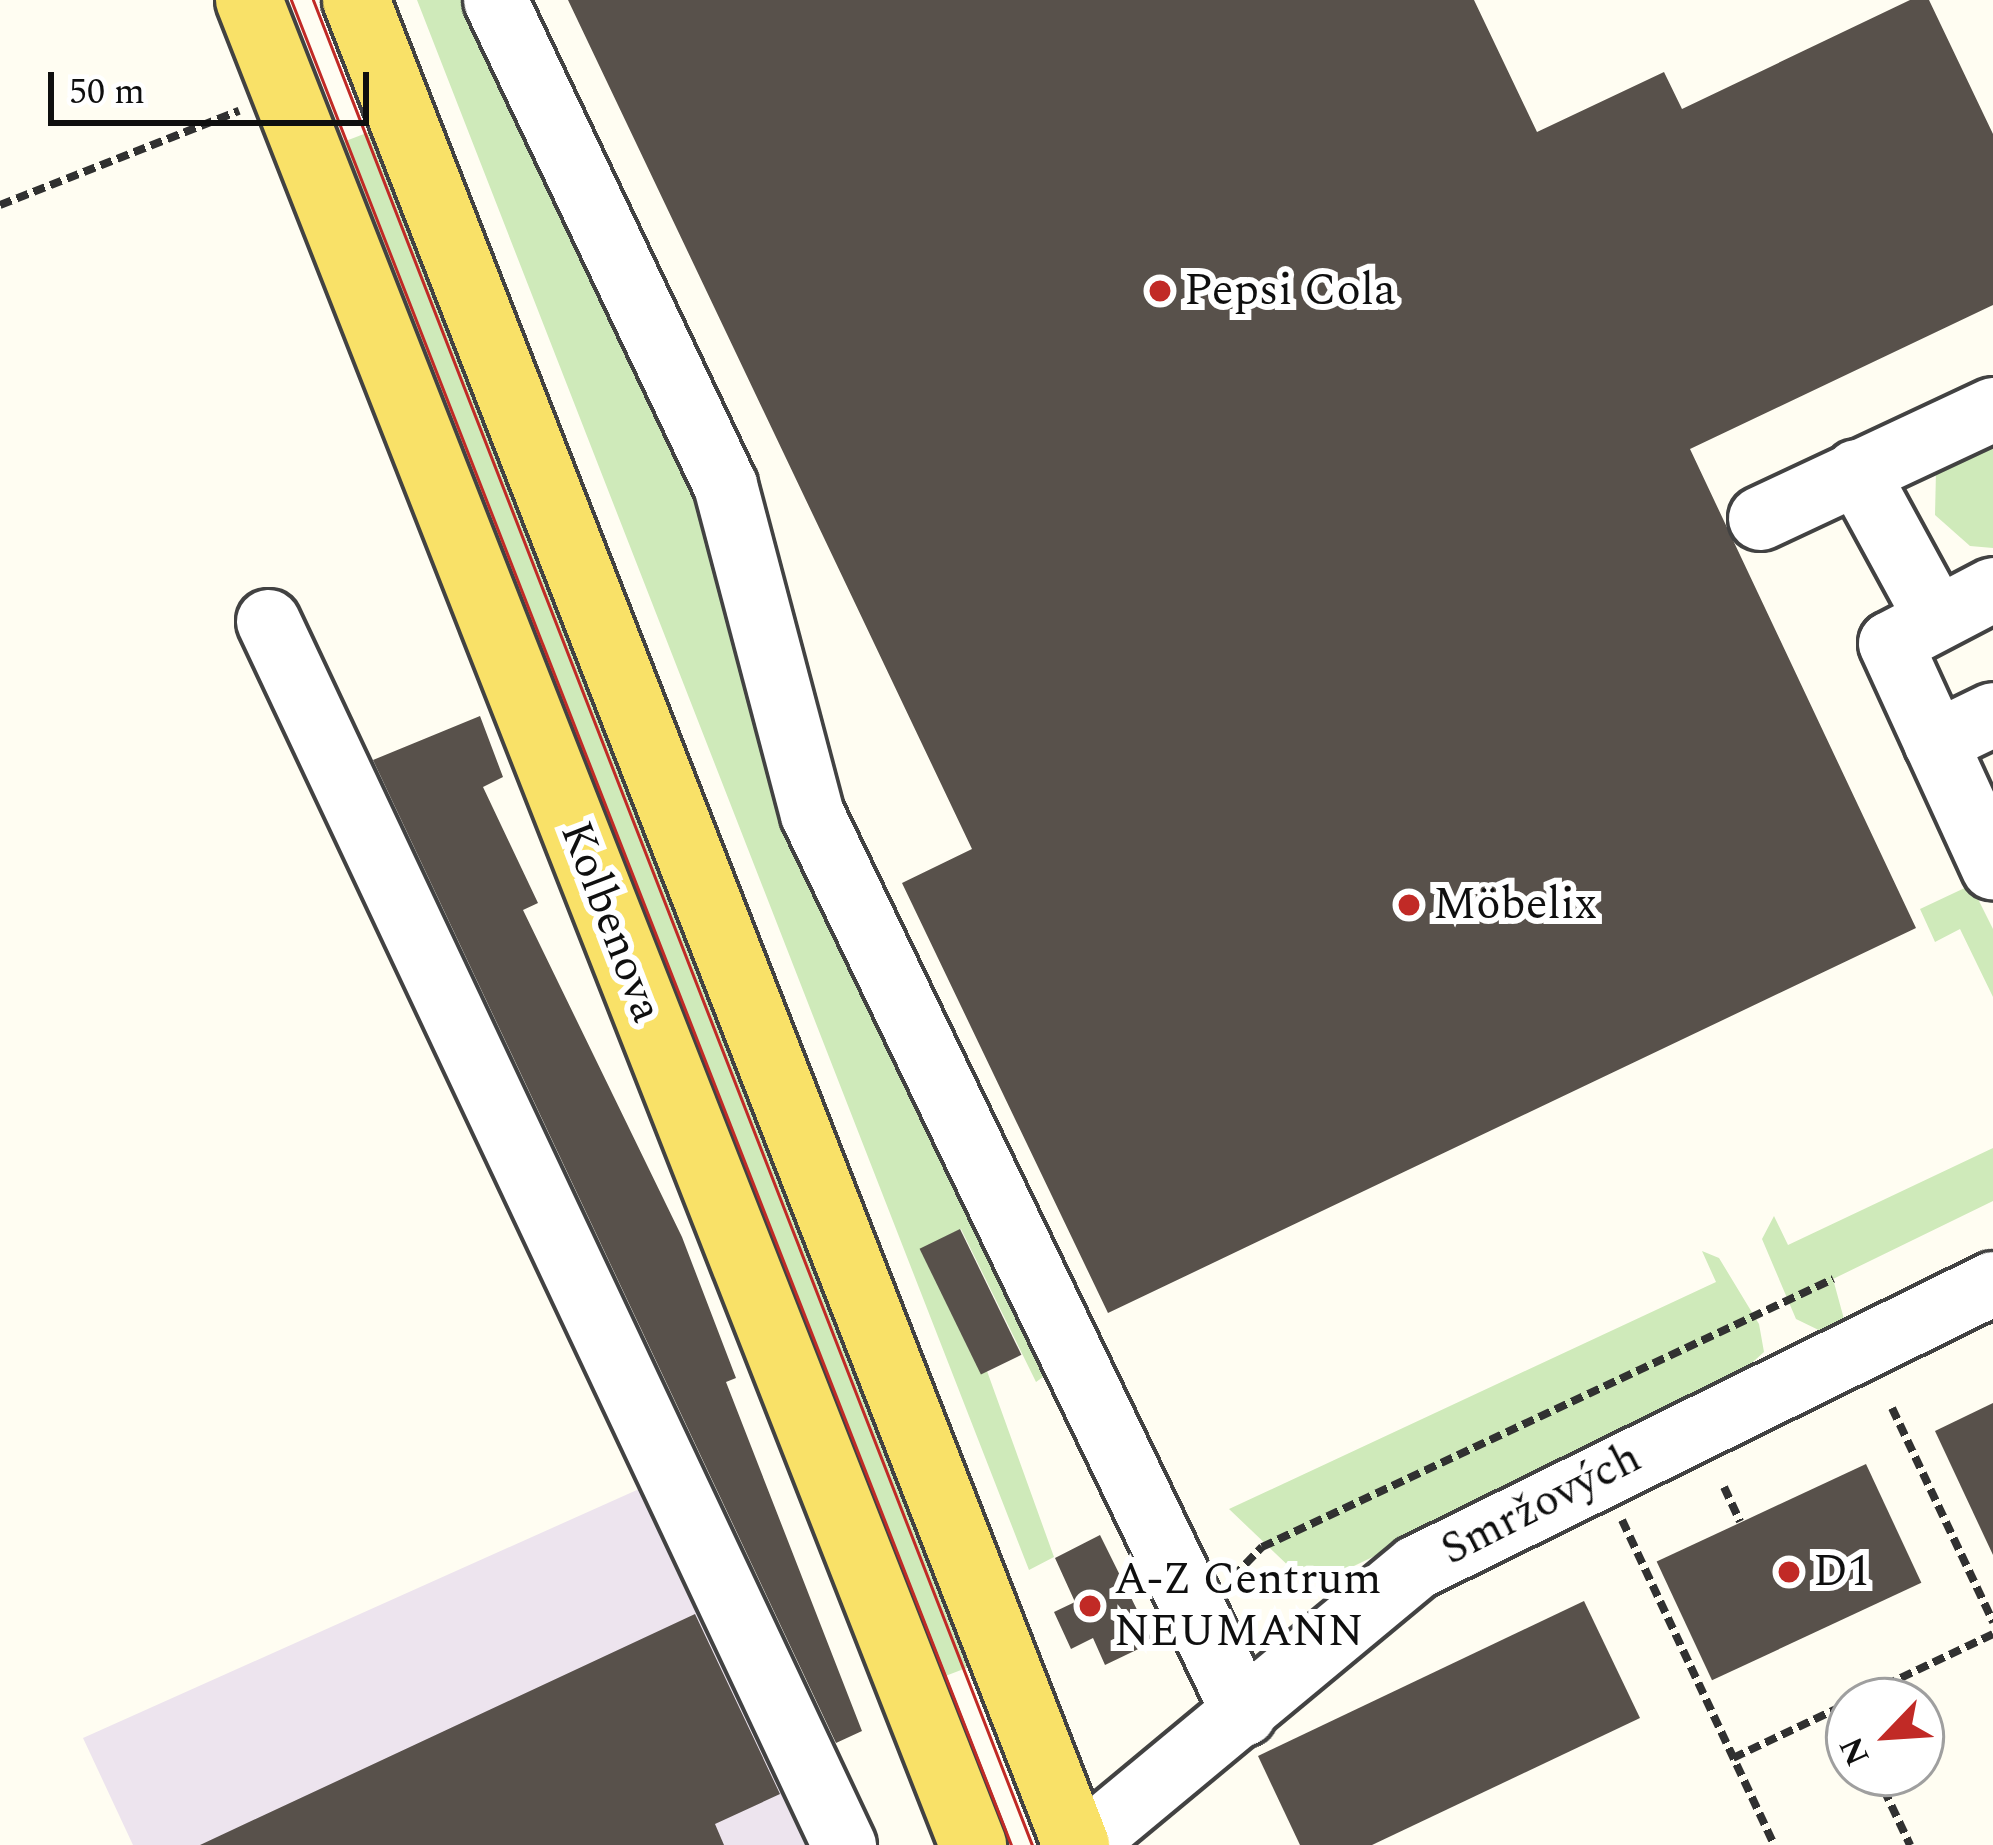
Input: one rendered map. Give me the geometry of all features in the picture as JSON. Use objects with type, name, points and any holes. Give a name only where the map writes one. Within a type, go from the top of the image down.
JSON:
[{"type":"main road","name":"Kolbenova","points":[[249,0],[973,1845]]},
{"type":"main road","points":[[356,0],[1079,1845]]},
{"type":"street","points":[[495,0],[725,485],[812,814],[1244,1714]]},
{"type":"street","points":[[1760,518],[1993,409]]},
{"type":"street","points":[[1856,471],[1936,619]]},
{"type":"street","points":[[1988,845],[1890,643],[1993,589]]},
{"type":"street","points":[[268,621],[844,1845]]},
{"type":"street","points":[[1935,742],[1993,714]]},
{"type":"street","name":"Smržových","points":[[1079,1845],[1244,1714],[1360,1609],[1464,1539],[1993,1283]]},
{"type":"path","points":[[0,205],[286,93]]},
{"type":"path","points":[[1197,1614],[1262,1547],[1833,1279]]},
{"type":"path","points":[[1892,1408],[1993,1622]]},
{"type":"path","points":[[1724,1487],[1740,1522]]},
{"type":"path","points":[[1628,1532],[1774,1845]]},
{"type":"path","points":[[1903,1677],[1993,1634]]},
{"type":"path","points":[[1733,1758],[1825,1714]]},
{"type":"path","points":[[1887,1797],[1910,1845]]},
{"type":"shaded area","points":[[657,1481],[834,1845],[133,1845],[83,1738]]},
{"type":"green space","points":[[417,0],[479,0],[677,417],[1031,1333],[1043,1377],[1036,1382],[961,1229],[921,1249],[987,1371],[1054,1557],[1029,1570]]},
{"type":"green space","points":[[377,129],[968,1668],[920,1686],[329,147]]},
{"type":"green space","points":[[1993,436],[1993,548],[1970,546],[1935,515],[1936,471],[1946,455]]},
{"type":"green space","points":[[1971,885],[1993,929],[1993,997],[1960,929],[1935,942],[1920,909]]},
{"type":"green space","points":[[1993,1148],[1993,1201],[1833,1279],[1847,1330],[1833,1337],[1796,1319],[1762,1239],[1774,1216],[1788,1245]]},
{"type":"green space","points":[[1702,1251],[1719,1258],[1759,1324],[1764,1352],[1723,1389],[1331,1577],[1296,1573],[1229,1509],[1716,1282]]},
{"type":"building","points":[[568,0],[1474,0],[1537,132],[1664,72],[1682,109],[1910,0],[1929,0],[1993,134],[1993,305],[1690,449],[1916,928],[1108,1313],[902,883],[972,849]]},
{"type":"building","points":[[480,716],[503,777],[483,787],[538,903],[523,910],[682,1237],[736,1378],[726,1382],[862,1731],[836,1743],[373,760]]},
{"type":"building","points":[[960,1229],[1021,1355],[981,1375],[920,1249]]},
{"type":"building","points":[[1993,1403],[1993,1555],[1935,1431]]},
{"type":"building","name":"D1","points":[[1866,1464],[1921,1583],[1712,1680],[1657,1562]]},
{"type":"building","points":[[1100,1535],[1153,1642],[1105,1665],[1093,1638],[1071,1649],[1054,1612],[1075,1602],[1055,1558]]},
{"type":"building","points":[[1584,1601],[1640,1718],[1372,1845],[1300,1845],[1258,1756]]},
{"type":"building","points":[[695,1614],[780,1794],[715,1824],[724,1845],[200,1845]]},
{"type":"tram line","points":[[291,0],[1011,1845]]},
{"type":"tram line","points":[[313,0],[1032,1845]]},
{"type":"place","name":"Pepsi Cola","points":[[1160,291]]},
{"type":"place","name":"Möbelix","points":[[1409,905]]},
{"type":"place","name":"D1","points":[[1789,1572]]},
{"type":"place","name":"A-Z Centrum NEUMANN","points":[[1090,1606]]}]
